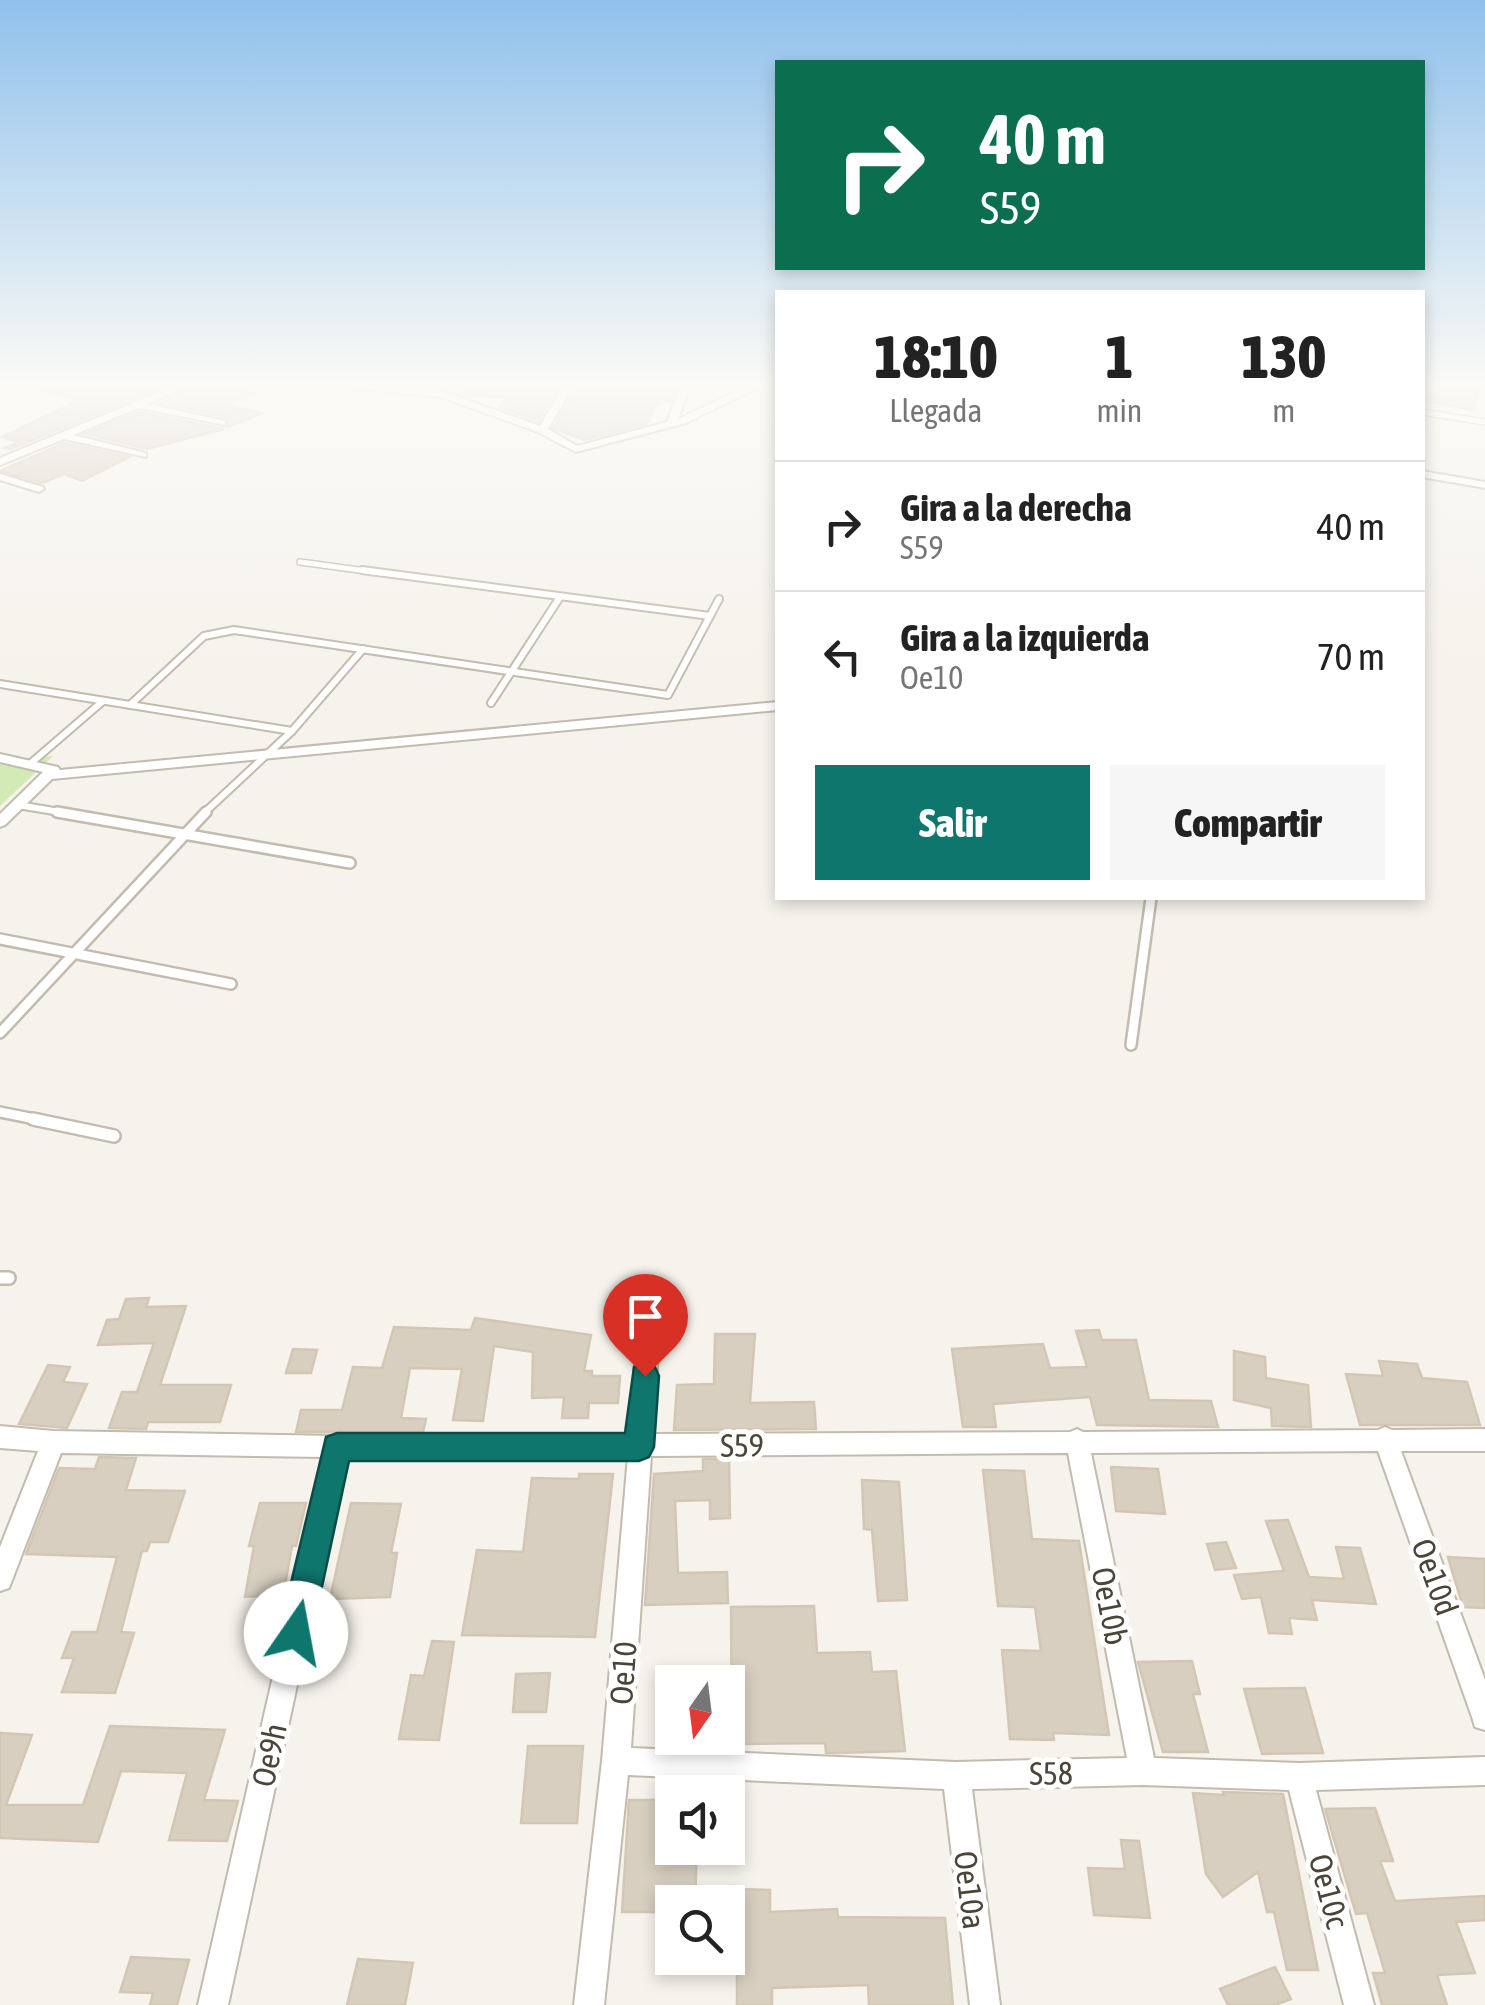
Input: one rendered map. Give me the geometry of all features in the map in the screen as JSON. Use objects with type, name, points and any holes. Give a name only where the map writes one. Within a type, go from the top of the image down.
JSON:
[{"type":"street","points":[[1425,475],[1485,485]]},
{"type":"street","points":[[0,477],[39,489]]},
{"type":"street","points":[[0,822],[52,774],[775,706]]},
{"type":"street","points":[[0,758],[47,766],[52,774]]},
{"type":"street","name":"Oe10","points":[[589,2005],[616,1760],[648,1340]]},
{"type":"street","name":"S59","points":[[0,1437],[52,1442],[337,1447],[1485,1440]]},
{"type":"street","name":"Oe10d","points":[[1385,1438],[1485,1717]]},
{"type":"street","name":"Oe10b","points":[[1077,1440],[1143,1771]]},
{"type":"street","points":[[0,1579],[52,1442]]},
{"type":"street","name":"Oe9h","points":[[214,2005],[337,1447]]},
{"type":"street","name":"S58","points":[[616,1760],[956,1776],[1143,1771],[1299,1777],[1485,1771]]},
{"type":"street","name":"Oe10a","points":[[956,1776],[984,2005]]},
{"type":"street","name":"Oe10c","points":[[1299,1777],[1359,2005]]},
{"type":"lane","points":[[300,562],[710,616]]},
{"type":"lane","points":[[491,703],[508,670],[560,598]]},
{"type":"lane","points":[[130,705],[204,636],[217,631],[363,648],[668,695],[718,599]]},
{"type":"lane","points":[[0,1033],[182,834],[292,731],[363,648]]},
{"type":"lane","points":[[0,684],[292,731]]},
{"type":"lane","points":[[31,763],[102,701]]},
{"type":"lane","points":[[18,805],[350,863]]},
{"type":"lane","points":[[1131,1044],[1151,900]]},
{"type":"lane","points":[[0,940],[232,984]]},
{"type":"lane","points":[[0,1112],[114,1136]]},
{"type":"green space","points":[[53,756],[0,806],[0,760]]},
{"type":"building","points":[[13,475],[63,475],[43,483]]},
{"type":"building","points":[[65,475],[95,475],[82,481]]},
{"type":"building","points":[[149,1298],[146,1307],[186,1306],[160,1385],[231,1385],[220,1422],[148,1422],[146,1429],[109,1428],[122,1392],[137,1392],[154,1343],[98,1345],[107,1320],[119,1319],[126,1299]]},
{"type":"building","points":[[475,1318],[591,1335],[584,1371],[592,1371],[592,1376],[620,1376],[618,1403],[589,1403],[588,1418],[562,1418],[564,1397],[532,1398],[533,1352],[494,1346],[483,1421],[453,1420],[462,1369],[410,1368],[401,1418],[426,1419],[423,1432],[296,1432],[301,1410],[342,1410],[353,1367],[382,1368],[394,1327],[471,1330]]},
{"type":"building","points":[[1099,1330],[1102,1340],[1136,1340],[1149,1400],[1211,1401],[1218,1427],[1097,1425],[1090,1397],[993,1404],[996,1427],[963,1427],[952,1349],[1043,1344],[1050,1368],[1087,1367],[1076,1331]]},
{"type":"building","points":[[715,1334],[755,1334],[750,1403],[814,1402],[816,1429],[674,1430],[677,1385],[714,1384]]},
{"type":"building","points":[[293,1349],[317,1350],[311,1373],[286,1373]]},
{"type":"building","points":[[1234,1351],[1265,1357],[1266,1378],[1308,1385],[1311,1427],[1272,1426],[1271,1408],[1234,1400]]},
{"type":"building","points":[[1379,1361],[1417,1364],[1422,1378],[1467,1382],[1480,1425],[1360,1425],[1346,1374],[1383,1376]]},
{"type":"building","points":[[48,1365],[70,1367],[63,1382],[87,1384],[67,1428],[19,1424]]},
{"type":"building","points":[[99,1457],[136,1458],[126,1490],[185,1491],[168,1542],[150,1542],[147,1551],[142,1551],[121,1632],[134,1633],[115,1693],[62,1692],[74,1658],[62,1658],[72,1632],[97,1632],[117,1557],[26,1554],[59,1468],[95,1469]]},
{"type":"building","points":[[703,1459],[729,1459],[730,1518],[710,1519],[710,1500],[675,1501],[678,1573],[727,1572],[728,1603],[645,1605],[654,1474],[703,1471]]},
{"type":"building","points":[[1111,1467],[1158,1469],[1165,1514],[1116,1511]]},
{"type":"building","points":[[983,1470],[1024,1471],[1032,1539],[1079,1541],[1109,1735],[1053,1733],[1054,1740],[1010,1739],[1002,1650],[1041,1651],[1035,1607],[998,1606]]},
{"type":"building","points":[[579,1474],[613,1474],[595,1637],[462,1635],[477,1550],[523,1552],[532,1478],[579,1479]]},
{"type":"building","points":[[862,1480],[899,1482],[907,1600],[878,1601],[872,1530],[864,1529]]},
{"type":"building","points":[[260,1503],[306,1503],[296,1546],[292,1546],[276,1635],[250,1636],[259,1596],[245,1597],[254,1546],[249,1546]]},
{"type":"building","points":[[351,1503],[401,1504],[391,1553],[397,1553],[390,1597],[330,1599]]},
{"type":"building","points":[[1288,1520],[1309,1577],[1344,1579],[1336,1547],[1360,1548],[1376,1604],[1312,1600],[1317,1620],[1289,1618],[1292,1634],[1269,1633],[1261,1597],[1242,1599],[1234,1575],[1284,1571],[1266,1521]]},
{"type":"building","points":[[1226,1542],[1236,1568],[1215,1570],[1207,1544]]},
{"type":"building","points":[[1448,1557],[1485,1559],[1485,1608],[1463,1607]]},
{"type":"building","points":[[814,1606],[817,1653],[870,1652],[872,1672],[896,1671],[905,1751],[826,1753],[825,1743],[745,1744],[745,1665],[731,1665],[731,1607]]},
{"type":"building","points":[[432,1641],[454,1642],[439,1740],[399,1739],[411,1675],[424,1676]]},
{"type":"building","points":[[1192,1661],[1200,1694],[1193,1694],[1208,1752],[1163,1752],[1138,1662]]},
{"type":"building","points":[[550,1673],[546,1712],[513,1712],[516,1674]]},
{"type":"building","points":[[1305,1688],[1323,1753],[1262,1754],[1244,1689]]},
{"type":"building","points":[[110,1726],[225,1730],[204,1800],[238,1801],[227,1841],[169,1840],[187,1773],[121,1771],[98,1842],[0,1838],[0,1733],[32,1735],[6,1805],[83,1805]]},
{"type":"building","points":[[528,1746],[583,1746],[577,1823],[521,1823]]},
{"type":"building","points":[[1223,1792],[1283,1794],[1318,1970],[1287,1970],[1274,1912],[1267,1912],[1258,1872],[1223,1897],[1206,1874],[1193,1793],[1224,1795]]},
{"type":"building","points":[[629,1800],[655,1800],[655,1865],[696,1865],[696,1885],[655,1885],[655,1912],[622,1912]]},
{"type":"building","points":[[1375,1808],[1393,1861],[1380,1861],[1395,1901],[1485,1896],[1485,1920],[1456,1922],[1475,1973],[1437,1975],[1447,2005],[1382,2005],[1373,1973],[1385,1973],[1367,1913],[1356,1914],[1325,1809]]},
{"type":"building","points":[[1121,1840],[1139,1841],[1150,1918],[1094,1915],[1088,1868],[1125,1869]]},
{"type":"building","points":[[745,1889],[770,1890],[770,1912],[837,1909],[838,1917],[945,1918],[953,2005],[869,2005],[868,1985],[772,1988],[772,2005],[737,2005],[737,1975],[745,1975]]},
{"type":"building","points":[[131,1957],[189,1960],[177,2005],[150,2005],[153,1993],[120,1992]]},
{"type":"building","points":[[358,1959],[413,1963],[405,2005],[347,2005]]},
{"type":"building","points":[[1275,1967],[1291,1999],[1275,2005],[1228,2005],[1220,1989]]},
{"type":"route","points":[[296,1633],[337,1447],[639,1447],[645,1376]]}]
